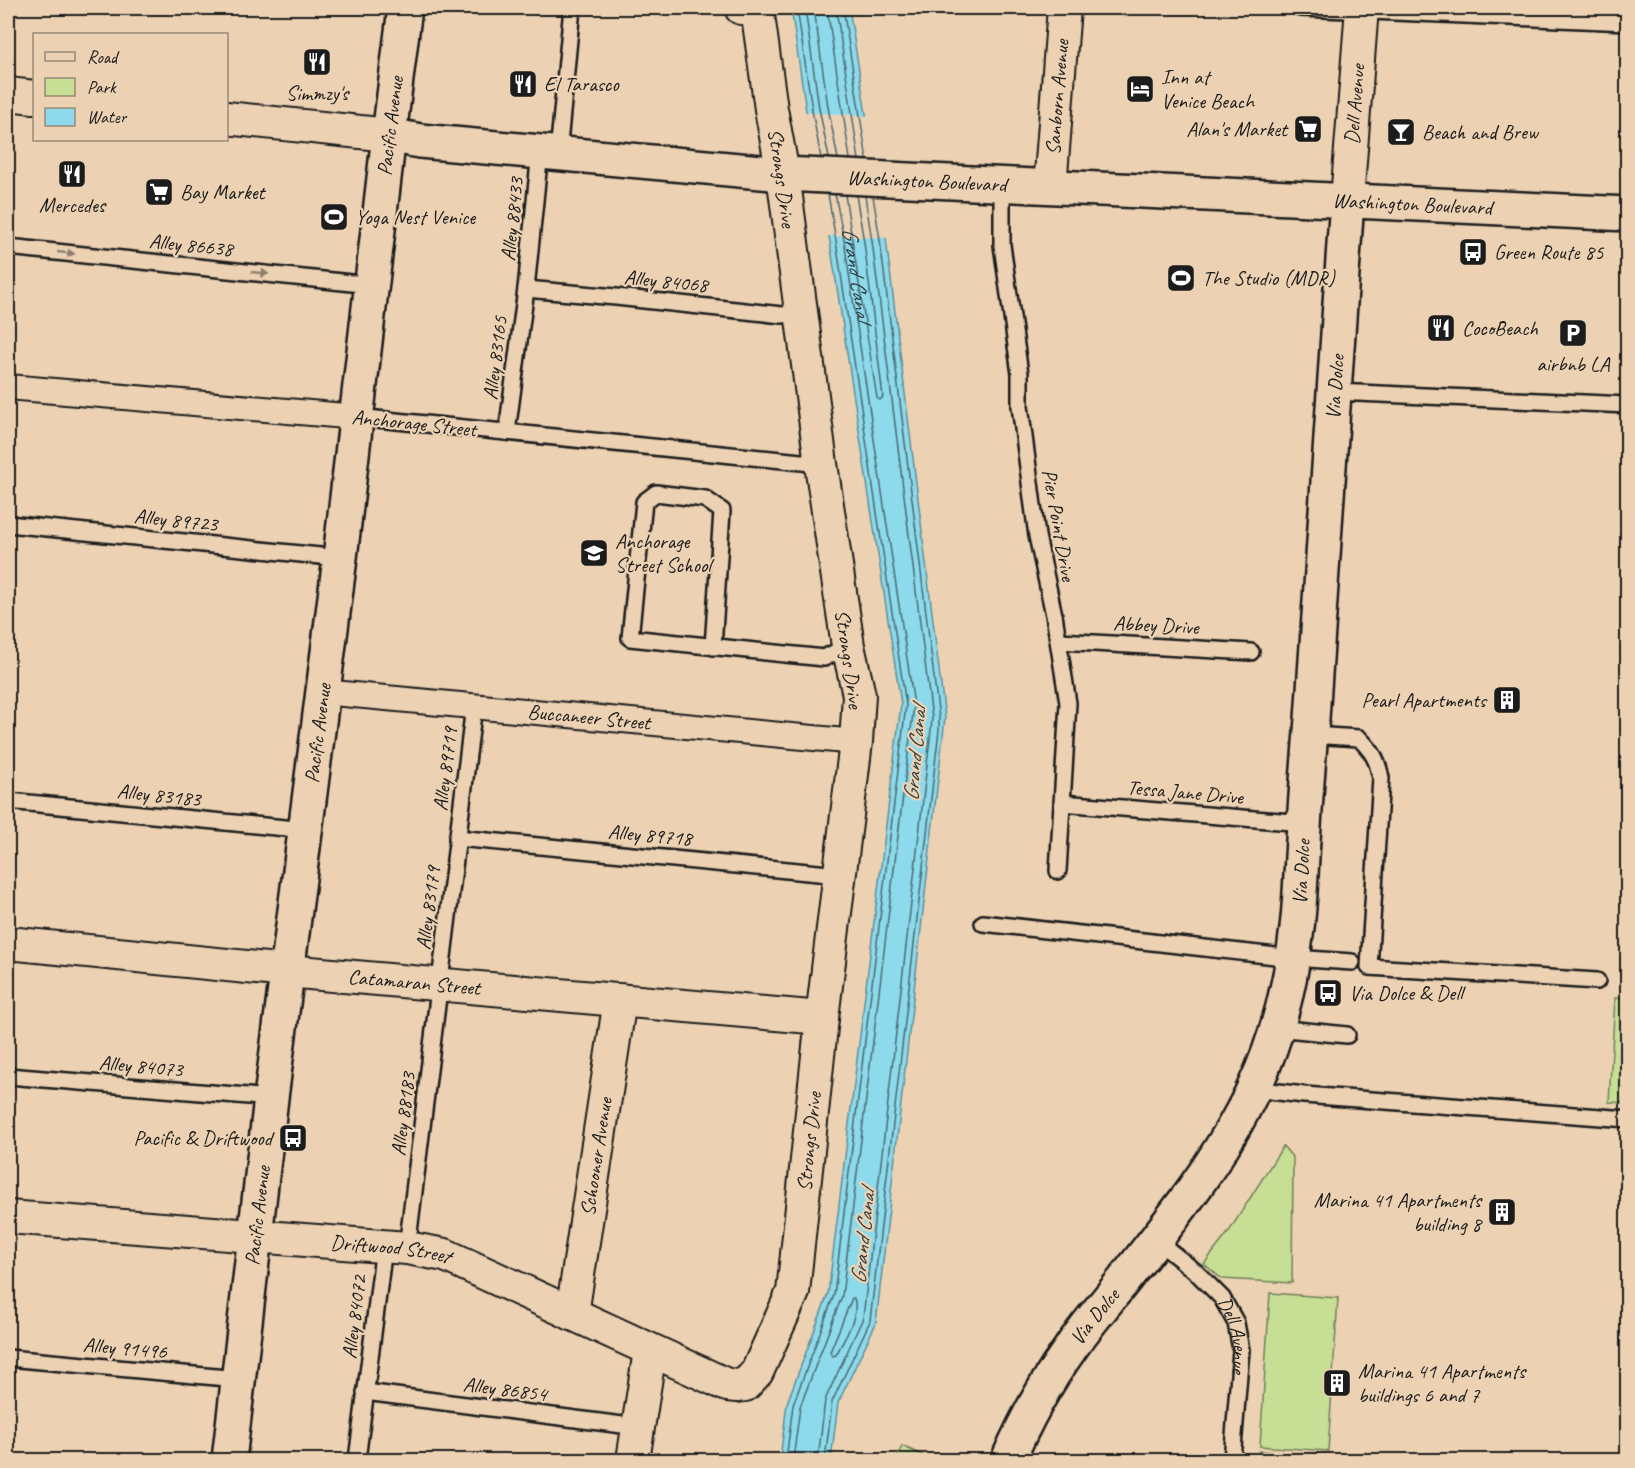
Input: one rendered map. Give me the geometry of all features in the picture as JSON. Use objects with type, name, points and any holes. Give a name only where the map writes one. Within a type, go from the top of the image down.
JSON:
[{"type":"street","name":"Pacific Avenue","points":[[229,1461],[271,1098],[340,558],[405,8]]},
{"type":"street","name":"Strongs Drive","points":[[741,8],[751,9],[758,15],[771,109],[797,175],[790,232],[848,646],[859,695],[856,742],[822,1018],[793,1292],[758,1372],[746,1385]]},
{"type":"street","name":"Sanborn Avenue","points":[[1050,187],[1064,8]]},
{"type":"street","name":"Dell Avenue","points":[[1347,200],[1362,9]]},
{"type":"street","points":[[8,94],[33,97]]},
{"type":"street","name":"Washington Boulevard","points":[[228,118],[389,135],[420,141],[797,175],[1628,214]]},
{"type":"street","name":"Via Dolce","points":[[1008,1461],[1035,1404],[1071,1347],[1209,1170],[1254,1089],[1271,1047],[1293,958],[1298,927],[1347,200]]},
{"type":"street","name":"Anchorage Street","points":[[8,387],[357,417]]},
{"type":"street","name":"Buccaneer Street","points":[[322,692],[856,742]]},
{"type":"street","name":"Catamaran Street","points":[[8,943],[287,971],[822,1018]]},
{"type":"street","name":"Schooner Avenue","points":[[572,1314],[620,1000]]},
{"type":"street","name":"Driftwood Street","points":[[8,1216],[396,1247],[445,1255],[727,1385],[746,1385]]},
{"type":"street","points":[[633,1461],[650,1351]]},
{"type":"lane","points":[[549,153],[572,8]]},
{"type":"lane","points":[[1300,8],[1551,13],[1628,22]]},
{"type":"lane","name":"Alley 88433","points":[[526,289],[549,153]]},
{"type":"lane","name":"Pier Point Drive","points":[[1002,186],[1002,245],[1020,374],[1020,406],[1037,536],[1059,641],[1068,703],[1058,871]]},
{"type":"lane","name":"Alley 86638","points":[[8,247],[371,285]]},
{"type":"lane","name":"Alley 84068","points":[[526,289],[782,315],[802,313]]},
{"type":"lane","name":"Alley 83165","points":[[507,432],[526,289]]},
{"type":"lane","points":[[1335,392],[1628,405]]},
{"type":"lane","name":"Anchorage Street","points":[[357,417],[821,464]]},
{"type":"lane","points":[[713,647],[722,511],[705,499],[656,493],[644,502],[630,638],[713,647],[824,658],[848,646]]},
{"type":"lane","name":"Alley 89723","points":[[8,524],[340,558]]},
{"type":"lane","name":"Abbey Drive","points":[[1059,641],[1251,652]]},
{"type":"lane","name":"Alley 89719","points":[[458,838],[474,706]]},
{"type":"lane","points":[[1311,735],[1359,738],[1378,761],[1381,778],[1369,966],[1596,981]]},
{"type":"lane","name":"Alley 83183","points":[[8,801],[306,830]]},
{"type":"lane","name":"Tessa Jane Drive","points":[[1062,803],[1304,823]]},
{"type":"lane","name":"Alley 89718","points":[[458,838],[839,875]]},
{"type":"lane","name":"Alley 83179","points":[[440,984],[458,838]]},
{"type":"lane","points":[[983,923],[1293,958],[1352,962]]},
{"type":"lane","name":"Alley 88183","points":[[396,1247],[440,984]]},
{"type":"lane","points":[[1276,1028],[1347,1035]]},
{"type":"lane","name":"Alley 84073","points":[[8,1076],[271,1098]]},
{"type":"lane","points":[[1254,1089],[1304,1095],[1628,1119]]},
{"type":"lane","name":"Dell Avenue","points":[[1156,1240],[1196,1272],[1222,1298],[1236,1323],[1241,1350],[1232,1461]]},
{"type":"lane","name":"Alley 84072","points":[[357,1461],[365,1392],[396,1247]]},
{"type":"lane","name":"Alley 91496","points":[[8,1358],[238,1379]]},
{"type":"lane","name":"Alley 86854","points":[[365,1392],[638,1427]]},
{"type":"green space","points":[[1615,998],[1627,998],[1627,1103],[1609,1102]]},
{"type":"green space","points":[[1283,1146],[1293,1158],[1292,1283],[1222,1279],[1204,1264],[1228,1233]]},
{"type":"green space","points":[[1270,1293],[1338,1298],[1328,1451],[1260,1446]]},
{"type":"green space","points":[[902,1446],[933,1460],[896,1460]]},
{"type":"green space","points":[[1259,1451],[1329,1455],[1329,1460],[1258,1460]]},
{"type":"water","name":"Grand Canal","points":[[791,8],[849,8],[886,239],[945,718],[876,1323],[838,1403],[831,1460],[780,1460],[787,1403],[828,1294],[901,704],[830,242],[806,111]]},
{"type":"pier","points":[[803,112],[869,116],[889,238],[826,236]]},
{"type":"place","name":"Simmzy's","points":[[317,62]]},
{"type":"place","name":"El Tarasco","points":[[523,84]]},
{"type":"place","name":"Inn at Venice Beach","points":[[1140,89]]},
{"type":"place","name":"Alan's Market","points":[[1308,129]]},
{"type":"place","name":"Beach and Brew","points":[[1401,132]]},
{"type":"place","name":"Mercedes","points":[[72,174]]},
{"type":"place","name":"Bay Market","points":[[159,192]]},
{"type":"place","name":"Yoga Nest Venice","points":[[334,217]]},
{"type":"place","name":"Green Route 85","points":[[1473,252]]},
{"type":"place","name":"The Studio (MDR)","points":[[1181,278]]},
{"type":"place","name":"CocoBeach","points":[[1441,328]]},
{"type":"place","name":"airbnb LA","points":[[1573,333]]},
{"type":"place","name":"Anchorage Street School","points":[[594,553]]},
{"type":"place","name":"Pearl Apartments","points":[[1507,700]]},
{"type":"place","name":"Via Dolce & Dell","points":[[1328,993]]},
{"type":"place","name":"Pacific & Driftwood","points":[[293,1138]]},
{"type":"place","name":"Marina 41 Apartments building 8","points":[[1502,1212]]},
{"type":"place","name":"Marina 41 Apartments buildings 6 and 7","points":[[1337,1383]]}]
